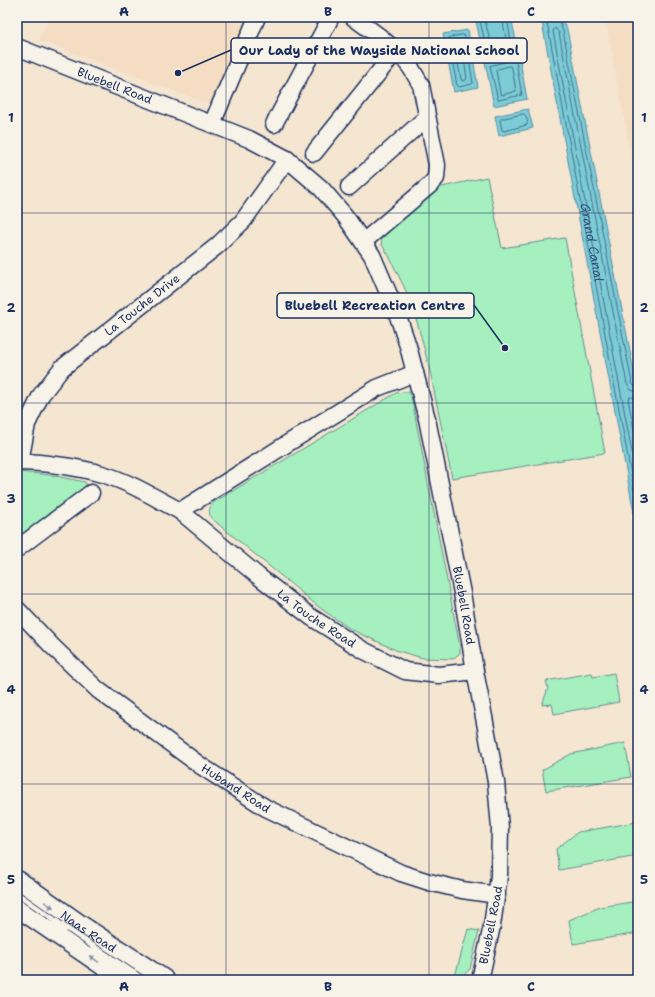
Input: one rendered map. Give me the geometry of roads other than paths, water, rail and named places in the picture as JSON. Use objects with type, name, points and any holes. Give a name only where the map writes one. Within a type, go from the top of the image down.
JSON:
[{"type":"main road","name":"Naas Road","points":[[17,882],[82,928],[162,980]]},
{"type":"main road","name":"Naas Road","points":[[17,905],[127,980]]},
{"type":"street","points":[[212,124],[257,17]]},
{"type":"street","points":[[274,124],[331,17]]},
{"type":"street","points":[[352,17],[380,36],[396,51],[411,68],[421,84],[437,165],[436,178],[430,185],[363,242]]},
{"type":"street","name":"Bluebell Road","points":[[17,47],[249,138],[287,159],[322,188],[345,216],[372,255],[398,316],[427,419],[447,515],[491,751],[498,804],[501,853],[492,926],[480,980]]},
{"type":"street","points":[[314,153],[396,51]]},
{"type":"street","points":[[349,187],[427,117]]},
{"type":"street","name":"La Touche Drive","points":[[18,462],[27,424],[41,395],[62,368],[217,246],[243,220],[287,159]]},
{"type":"street","points":[[180,511],[377,388],[415,373]]},
{"type":"street","name":"La Touche Road","points":[[18,462],[53,464],[102,474],[137,488],[180,511],[258,576],[311,617],[363,650],[405,671],[439,675],[475,671]]},
{"type":"street","points":[[17,549],[91,493]]},
{"type":"street","name":"Huband Road","points":[[17,609],[52,646],[98,690],[201,766],[266,808],[401,873],[462,890],[497,895]]},
{"type":"water","points":[[475,17],[511,17],[517,45],[483,53]]},
{"type":"water","name":"Grand Canal","points":[[541,17],[560,17],[567,29],[638,392],[638,534]]},
{"type":"water","points":[[468,30],[478,87],[454,92],[443,34]]},
{"type":"water","points":[[519,55],[527,99],[494,106],[485,62]]},
{"type":"water","points":[[528,109],[533,128],[499,136],[495,116]]},
{"type":"tram line","points":[[17,890],[150,980]]},
{"type":"tram line","points":[[17,897],[51,921]]},
{"type":"tram line","points":[[67,932],[90,948]]},
{"type":"place","name":"Our Lady of the Wayside National School","points":[[178,73]]},
{"type":"place","name":"Bluebell Recreation Centre","points":[[505,348]]}]
